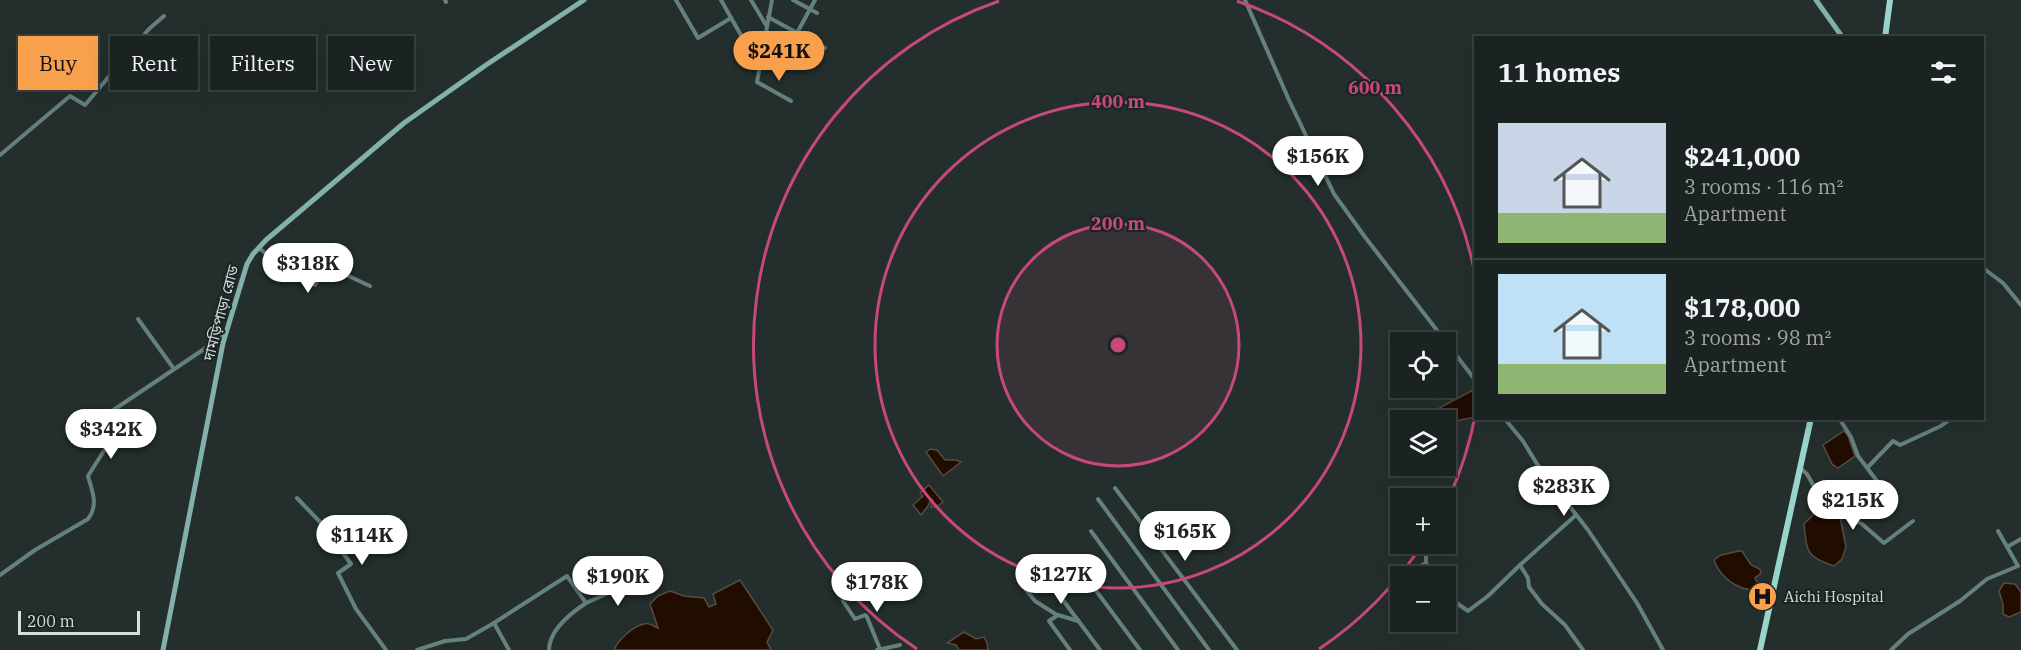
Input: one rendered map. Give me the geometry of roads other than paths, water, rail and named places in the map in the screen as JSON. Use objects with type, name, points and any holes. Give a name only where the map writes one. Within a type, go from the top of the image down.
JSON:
[{"type":"main road","name":"দামড়িপাড়া রোড","points":[[163,650],[225,335],[249,258],[258,247],[404,123],[479,69],[584,0]]},
{"type":"main road","points":[[1816,0],[1842,36]]},
{"type":"main road","points":[[1885,36],[1890,0]]},
{"type":"main road","points":[[1760,650],[1811,420]]},
{"type":"street","points":[[676,0],[698,38],[731,18]]},
{"type":"street","points":[[721,0],[760,67]]},
{"type":"street","points":[[751,0],[767,26]]},
{"type":"street","points":[[772,0],[757,82],[791,101]]},
{"type":"street","points":[[794,0],[817,13]]},
{"type":"street","points":[[797,33],[815,0]]},
{"type":"street","points":[[1245,0],[1289,100],[1335,194],[1438,332]]},
{"type":"street","points":[[0,155],[70,96],[85,105],[149,29],[165,16]]},
{"type":"street","points":[[768,17],[825,48]]},
{"type":"street","points":[[258,247],[275,261],[315,285],[324,267],[341,277],[342,273],[370,286]]},
{"type":"street","points":[[1984,269],[2003,283],[2021,305]]},
{"type":"street","points":[[138,319],[174,369]]},
{"type":"street","points":[[0,575],[35,550],[88,519],[93,512],[95,503],[88,476],[105,449],[103,417],[225,335]]},
{"type":"street","points":[[1456,355],[1474,378]]},
{"type":"street","points":[[1506,420],[1576,515],[1636,603],[1663,650]]},
{"type":"street","points":[[1840,420],[1851,437],[1858,456],[1877,481]]},
{"type":"street","points":[[1868,467],[1893,441],[1900,445],[1949,420]]},
{"type":"street","points":[[1800,468],[1807,474],[1816,490],[1825,492],[1849,517],[1862,524],[1884,543],[1913,521]]},
{"type":"street","points":[[1115,488],[1237,650]]},
{"type":"street","points":[[297,498],[321,523],[351,564],[338,573],[356,609],[386,650]]},
{"type":"street","points":[[1098,499],[1209,650]]},
{"type":"street","points":[[1456,602],[1468,611],[1488,596],[1576,515]]},
{"type":"street","points":[[1091,531],[1178,650]]},
{"type":"street","points":[[1891,650],[1908,634],[1960,601],[1987,579],[2018,566],[1998,531]]},
{"type":"street","points":[[2007,547],[2021,539]]},
{"type":"street","points":[[1425,554],[1428,566]]},
{"type":"street","points":[[1420,566],[1426,563]]},
{"type":"street","points":[[1520,565],[1528,578],[1529,587],[1542,604],[1565,625],[1583,650]]},
{"type":"street","points":[[549,650],[551,638],[565,621],[586,603],[613,591],[620,596],[636,587],[658,568]]},
{"type":"street","points":[[1080,569],[1140,650]]},
{"type":"street","points":[[417,650],[446,641],[466,639],[567,576],[586,603]]},
{"type":"street","points":[[1023,586],[1035,601],[1058,615],[1078,621]]},
{"type":"street","points":[[1057,592],[1100,650]]},
{"type":"street","points":[[843,601],[855,619],[867,616],[879,650],[900,645]]},
{"type":"street","points":[[1058,615],[1049,621],[1070,650]]},
{"type":"street","points":[[494,623],[509,650]]},
{"type":"place","name":"Aichi Hospital","points":[[1763,597]]}]
